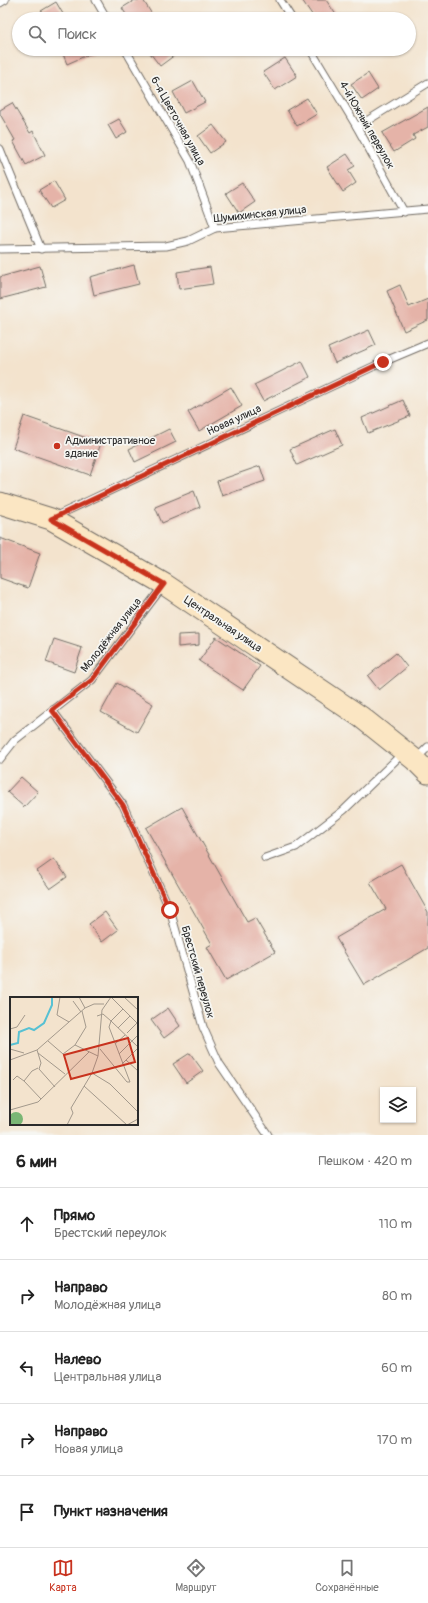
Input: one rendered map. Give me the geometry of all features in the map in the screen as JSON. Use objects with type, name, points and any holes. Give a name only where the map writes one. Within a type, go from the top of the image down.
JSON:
[{"type":"street","name":"Центральная улица","points":[[0,503],[51,519],[164,584],[419,758]]},
{"type":"lane","points":[[0,3],[5,0]]},
{"type":"lane","points":[[96,0],[103,12]]},
{"type":"lane","points":[[280,0],[288,12]]},
{"type":"lane","name":"6-я Цветочная улица","points":[[129,56],[190,161],[215,228]]},
{"type":"lane","name":"4-й Южный переулок","points":[[314,56],[357,126],[404,212]]},
{"type":"lane","points":[[357,126],[428,83]]},
{"type":"lane","points":[[0,149],[40,249]]},
{"type":"lane","name":"Шумихинская улица","points":[[0,249],[166,246],[188,240],[215,228],[404,212],[428,208]]},
{"type":"lane","name":"Новая улица","points":[[51,519],[376,365],[428,342]]},
{"type":"lane","name":"Молодёжная улица","points":[[0,759],[15,740],[92,680],[164,584]]},
{"type":"lane","name":"Брестский переулок","points":[[52,710],[123,805],[170,910],[202,1027],[219,1063],[268,1135]]},
{"type":"lane","points":[[265,858],[296,847],[344,810],[419,758]]},
{"type":"building","points":[[135,0],[143,0],[151,12],[125,12],[122,8]]},
{"type":"building","points":[[302,0],[326,0],[334,12],[310,12]]},
{"type":"building","points":[[56,2],[62,12],[42,12]]},
{"type":"building","points":[[64,56],[85,56],[67,64]]},
{"type":"building","points":[[152,56],[174,56],[160,66]]},
{"type":"building","points":[[285,58],[297,76],[275,90],[263,72]]},
{"type":"building","points":[[368,73],[378,89],[362,100],[351,84]]},
{"type":"building","points":[[193,81],[205,102],[184,113],[173,92]]},
{"type":"building","points":[[307,98],[317,114],[297,126],[287,110]]},
{"type":"building","points":[[12,103],[30,133],[33,131],[45,155],[26,165],[13,141],[15,140],[0,114],[0,110]]},
{"type":"building","points":[[428,107],[428,127],[413,135],[415,139],[394,152],[382,133]]},
{"type":"building","points":[[119,119],[127,132],[116,139],[108,125]]},
{"type":"building","points":[[213,125],[226,142],[210,153],[198,136]]},
{"type":"building","points":[[347,154],[355,166],[348,170],[356,183],[343,192],[327,167]]},
{"type":"building","points":[[54,181],[65,200],[51,208],[39,190]]},
{"type":"building","points":[[242,183],[255,202],[239,213],[226,193]]},
{"type":"building","points":[[134,265],[139,284],[94,295],[90,277]]},
{"type":"building","points":[[40,266],[46,287],[0,299],[0,277]]},
{"type":"building","points":[[210,267],[213,284],[179,289],[177,272]]},
{"type":"building","points":[[400,285],[409,307],[428,299],[428,320],[404,331],[387,291]]},
{"type":"building","points":[[369,330],[376,345],[335,363],[328,348]]},
{"type":"building","points":[[302,361],[310,377],[263,401],[254,385]]},
{"type":"building","points":[[231,387],[242,406],[199,431],[188,412]]},
{"type":"building","points":[[403,400],[410,416],[368,433],[362,418]]},
{"type":"building","name":"Административное здание","points":[[24,416],[101,443],[90,475],[13,448]]},
{"type":"building","points":[[169,429],[176,442],[135,462],[129,449]]},
{"type":"building","points":[[335,429],[342,445],[297,465],[290,449]]},
{"type":"building","points":[[260,466],[265,481],[222,496],[217,481]]},
{"type":"building","points":[[194,491],[200,507],[162,523],[155,507]]},
{"type":"building","points":[[0,538],[40,553],[28,588],[0,578]]},
{"type":"building","points":[[199,634],[199,645],[178,647],[178,635]]},
{"type":"building","points":[[216,637],[260,666],[243,690],[199,661]]},
{"type":"building","points":[[54,639],[82,648],[74,672],[46,662]]},
{"type":"building","points":[[396,653],[407,667],[379,690],[368,676]]},
{"type":"building","points":[[117,683],[153,704],[137,732],[101,712]]},
{"type":"building","points":[[21,777],[38,792],[24,807],[7,792]]},
{"type":"building","points":[[182,807],[247,922],[255,918],[275,952],[226,980],[207,947],[212,944],[146,828]]},
{"type":"building","points":[[54,859],[67,877],[50,889],[37,871]]},
{"type":"building","points":[[401,864],[428,912],[428,948],[364,985],[336,938],[386,909],[370,882]]},
{"type":"building","points":[[105,912],[118,930],[102,942],[89,924]]},
{"type":"building","points":[[168,1008],[180,1026],[164,1038],[151,1020]]},
{"type":"building","points":[[190,1053],[203,1071],[186,1083],[173,1064]]},
{"type":"place","name":"Административное здание","points":[[57,446]]},
{"type":"route","points":[[170,910],[123,805],[52,710],[92,680],[120,645],[164,584],[51,519],[383,362]]}]
